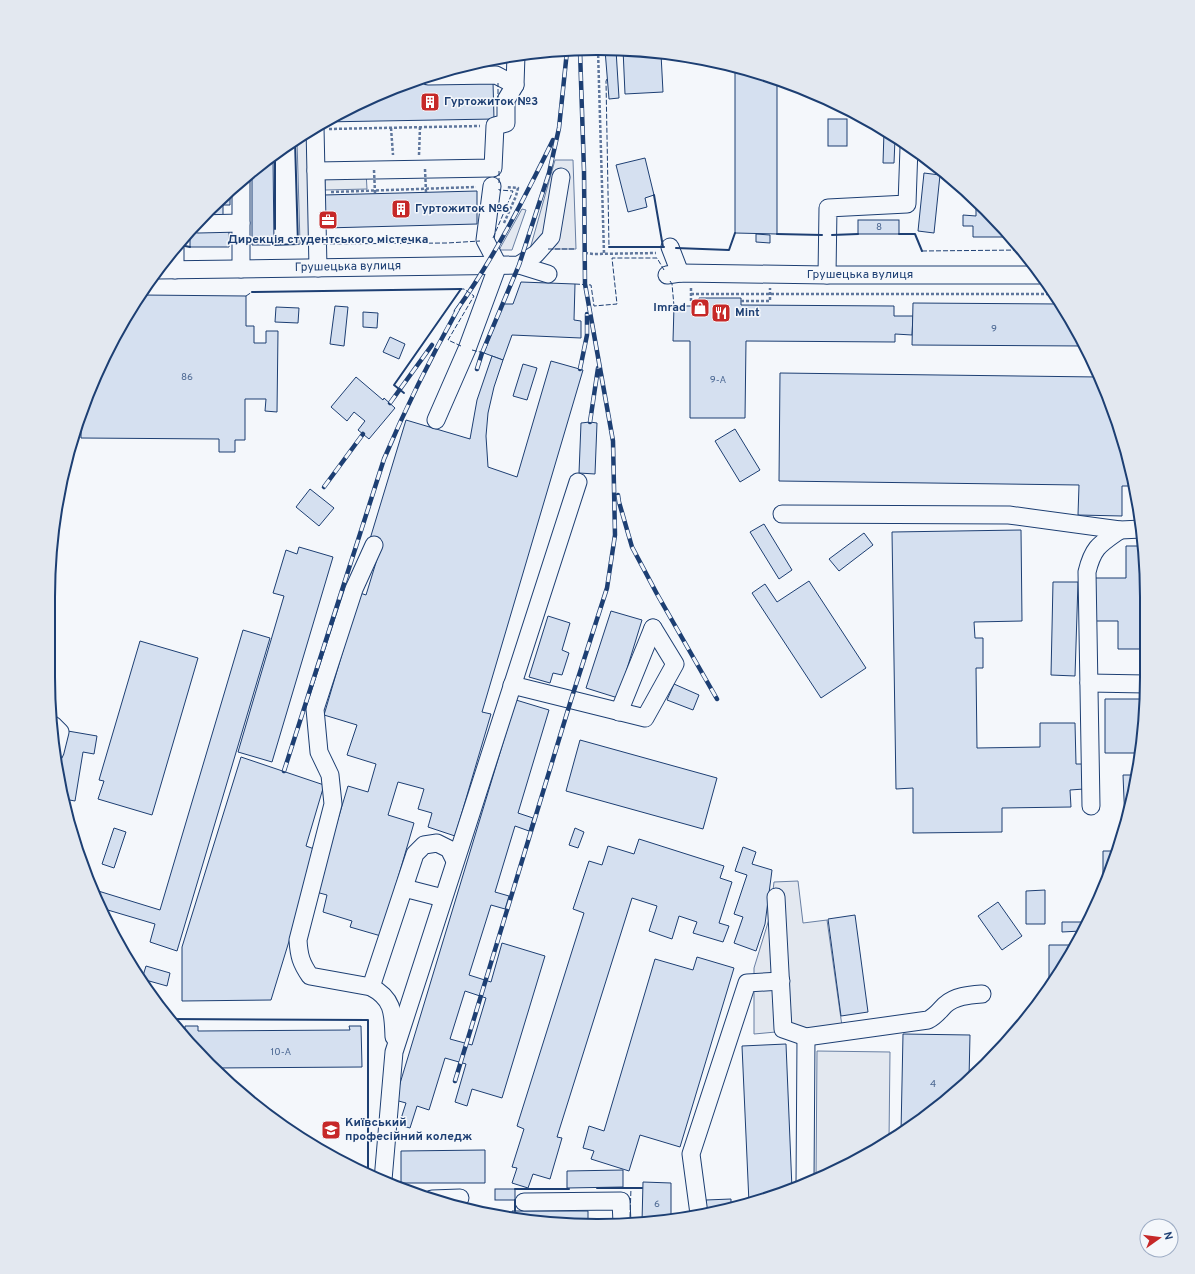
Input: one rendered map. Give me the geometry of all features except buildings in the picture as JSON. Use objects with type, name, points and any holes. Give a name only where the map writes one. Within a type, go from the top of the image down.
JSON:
[{"type":"street","points":[[316,171],[493,168],[495,126],[506,123],[506,100],[515,85],[516,62]]},
{"type":"street","points":[[449,76],[496,75],[515,85]]},
{"type":"street","points":[[315,135],[318,268]]},
{"type":"street","points":[[827,275],[828,208],[907,204],[909,153]]},
{"type":"street","points":[[519,265],[536,254],[551,237],[561,177]]},
{"type":"street","points":[[436,420],[467,349],[498,265],[485,240],[492,186]]},
{"type":"street","points":[[241,189],[242,269]]},
{"type":"street","points":[[205,224],[241,223]]},
{"type":"street","name":"Грушецька вулиця","points":[[666,250],[674,274],[1034,275]]},
{"type":"street","points":[[175,258],[175,270]]},
{"type":"street","name":"Грушецька вулиця","points":[[165,270],[519,265],[548,274]]},
{"type":"street","points":[[394,1052],[578,482]]},
{"type":"street","points":[[782,514],[1009,515],[1120,530],[1135,529]]},
{"type":"street","points":[[1091,806],[1087,572],[1091,557],[1097,548],[1120,530]]},
{"type":"street","points":[[374,545],[354,589],[315,709],[319,752],[330,775],[333,804],[298,940],[299,953],[303,965],[310,976],[371,987],[380,992],[387,999],[391,1008],[393,1017],[394,1052],[383,1175]]},
{"type":"street","points":[[512,685],[619,712],[645,718],[676,664],[653,628],[619,712]]},
{"type":"street","points":[[1089,683],[1140,684]]},
{"type":"street","points":[[371,987],[415,854],[424,845],[437,843],[449,849],[455,861]]},
{"type":"street","points":[[404,888],[443,898]]},
{"type":"street","points":[[776,897],[783,1029],[806,1038],[928,1020],[935,1017],[945,1005],[954,999],[967,995],[982,994]]},
{"type":"street","points":[[698,1210],[691,1154],[747,983],[781,981]]},
{"type":"street","points":[[805,1178],[806,1038]]},
{"type":"street","points":[[449,1198],[460,1198]]},
{"type":"street","points":[[524,1202],[621,1201],[622,1218]]},
{"type":"path","points":[[598,55],[604,253]]},
{"type":"path","points":[[326,128],[495,126]]},
{"type":"path","points":[[412,169],[420,152],[420,127]]},
{"type":"path","points":[[391,128],[392,151],[412,169],[426,192]]},
{"type":"path","points":[[374,170],[375,194]]},
{"type":"path","points":[[324,193],[492,186]]},
{"type":"path","points":[[585,253],[594,254],[666,250]]},
{"type":"path","points":[[691,294],[1048,294]]},
{"type":"path","points":[[741,302],[770,301],[770,294]]},
{"type":"path","points":[[694,301],[699,301]]},
{"type":"shaded area","points":[[311,137],[314,243],[300,243],[297,145]]},
{"type":"shaded area","points":[[555,160],[573,160],[576,249],[530,249]]},
{"type":"shaded area","points":[[366,172],[367,189],[325,190],[325,173]]},
{"type":"shaded area","points":[[522,209],[526,210],[512,250],[499,250]]},
{"type":"shaded area","points":[[798,881],[803,923],[827,920],[842,1026],[754,1034],[754,968],[770,916],[774,882]]},
{"type":"shaded area","points":[[817,1051],[890,1052],[889,1134],[869,1146],[816,1173]]},
{"type":"railway","points":[[455,1081],[571,700],[607,588],[615,535],[613,441],[585,284],[584,171],[580,55]]},
{"type":"railway","points":[[477,369],[482,353],[519,265],[549,173],[559,128],[566,56]]},
{"type":"railway","points":[[456,311],[496,249],[520,206],[553,140]]},
{"type":"railway","points":[[284,771],[384,459],[419,382],[459,307]]},
{"type":"railway","points":[[580,369],[587,335],[587,314]]},
{"type":"railway","points":[[390,403],[432,345]]},
{"type":"railway","points":[[590,422],[598,368]]},
{"type":"railway","points":[[324,487],[363,434]]},
{"type":"railway","points":[[618,495],[632,547],[717,699]]},
{"type":"fence","points":[[607,79],[609,247]]},
{"type":"fence","points":[[498,83],[498,101]]},
{"type":"fence","points":[[499,171],[499,183]]},
{"type":"fence","points":[[493,238],[513,191],[499,189]]},
{"type":"fence","points":[[323,244],[447,243],[480,241]]},
{"type":"fence","points":[[298,244],[313,244]]},
{"type":"fence","points":[[548,249],[576,249]]},
{"type":"fence","points":[[922,251],[1014,250]]},
{"type":"fence","points":[[575,284],[591,285],[594,306],[617,304],[612,258],[657,258],[664,270]]},
{"type":"fence","points":[[670,281],[672,284],[674,306]]},
{"type":"fence","points":[[461,289],[464,289],[474,296],[448,340],[461,346]]},
{"type":"fence","points":[[246,296],[252,292]]},
{"type":"fence","points":[[472,350],[484,353]]},
{"type":"fence","points":[[630,1217],[631,1188]]},
{"type":"wall","points":[[273,245],[298,244],[295,147]]},
{"type":"wall","points":[[275,161],[275,229]]},
{"type":"wall","points":[[654,195],[663,247]]},
{"type":"wall","points":[[676,248],[729,250],[735,233]]},
{"type":"wall","points":[[777,234],[822,235]]},
{"type":"wall","points":[[832,235],[858,234]]},
{"type":"wall","points":[[899,234],[915,234],[922,251]]},
{"type":"wall","points":[[185,246],[190,247]]},
{"type":"wall","points":[[609,247],[664,247]]},
{"type":"wall","points":[[252,292],[461,289]]},
{"type":"wall","points":[[404,393],[394,385],[461,289]]},
{"type":"wall","points":[[177,1019],[368,1020],[368,1168]]},
{"type":"wall","points":[[597,1188],[642,1188]]},
{"type":"wall","points":[[515,1189],[569,1189]]},
{"type":"wall","points":[[515,1200],[515,1211]]},
{"type":"place","name":"Гуртожиток №3","points":[[430,102]]},
{"type":"place","name":"Гуртожиток №6","points":[[401,209]]},
{"type":"place","name":"Дирекція студентського містечка","points":[[328,220]]},
{"type":"place","name":"Imrad","points":[[700,308]]},
{"type":"place","name":"Mint","points":[[721,313]]},
{"type":"place","name":"Київський професійний коледж","points":[[331,1130]]}]
